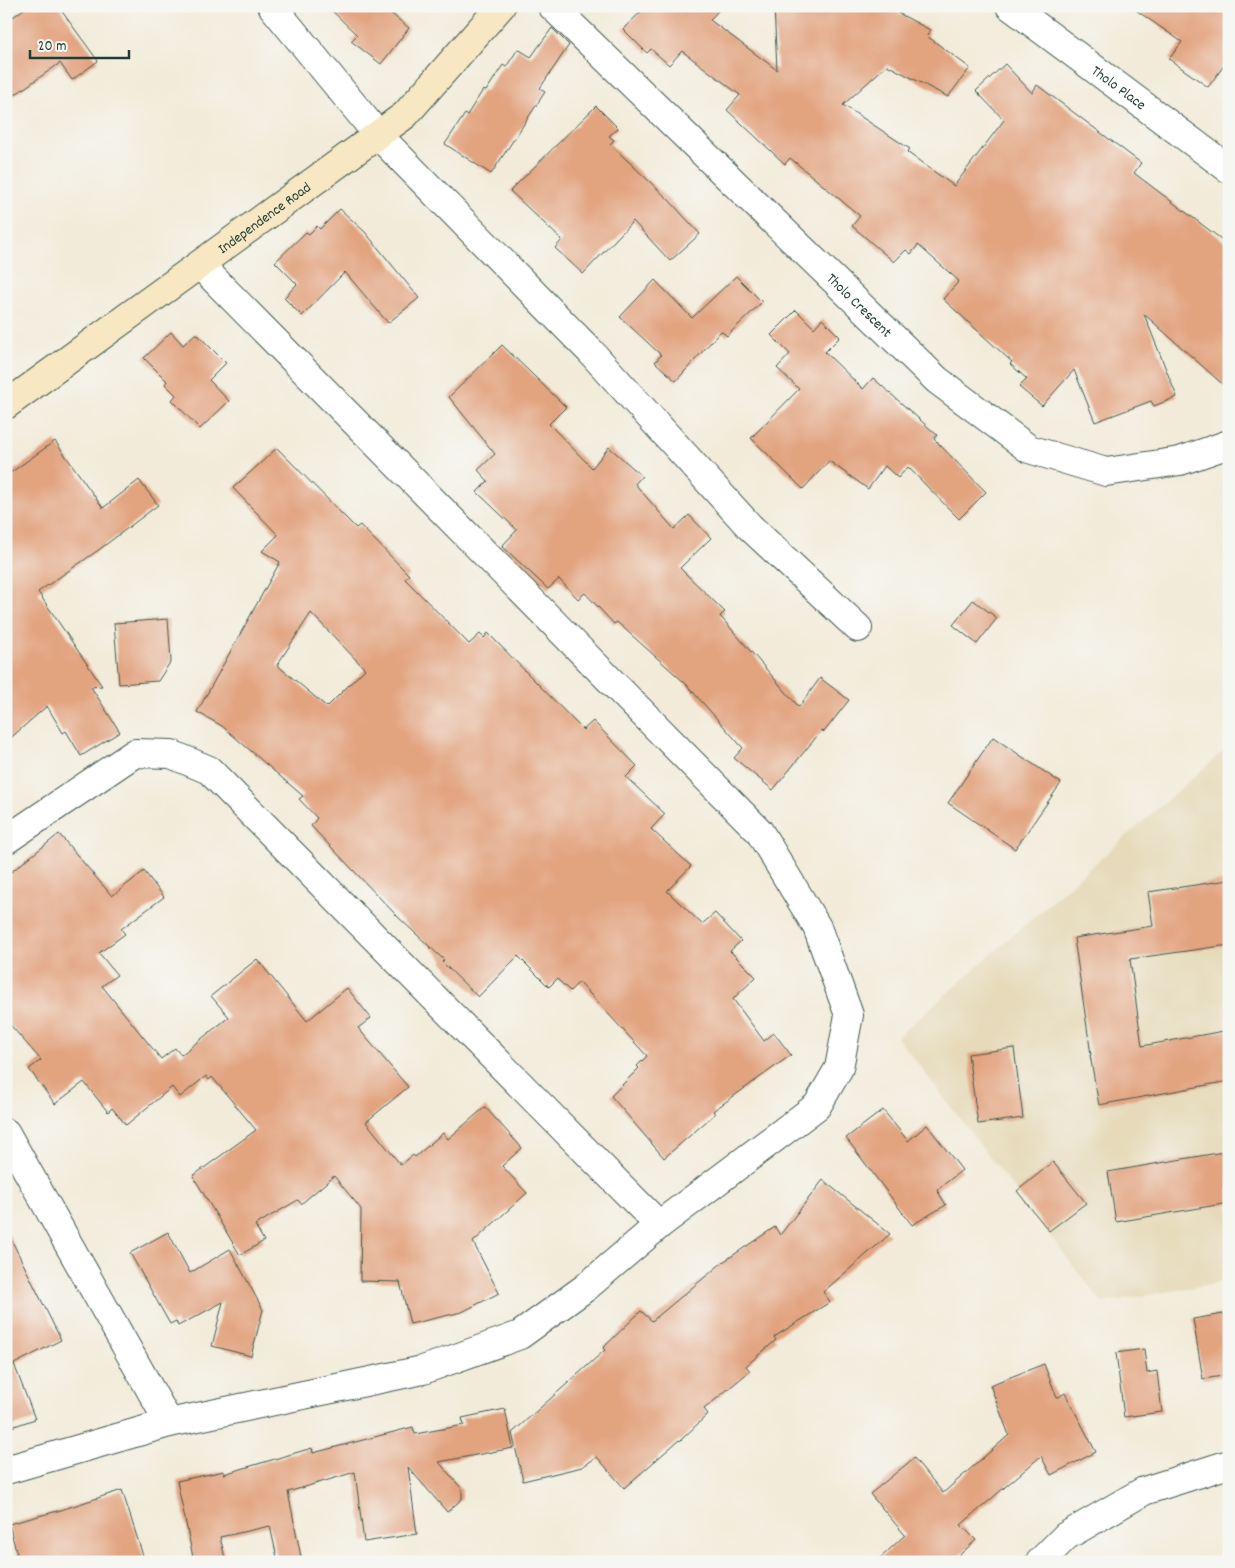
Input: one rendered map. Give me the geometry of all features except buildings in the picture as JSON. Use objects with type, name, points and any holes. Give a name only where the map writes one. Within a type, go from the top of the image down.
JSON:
[{"type":"street","points":[[272,6],[378,136],[590,351],[750,527],[858,628]]},
{"type":"street","name":"Independence Road","points":[[6,405],[405,115],[501,6]]},
{"type":"street","name":"Tholo Crescent","points":[[552,6],[936,380],[1029,449],[1106,472],[1180,461],[1229,444]]},
{"type":"street","name":"Tholo Place","points":[[1010,6],[1229,169]]},
{"type":"street","points":[[6,1470],[168,1423],[423,1370],[520,1335],[585,1288],[659,1225],[817,1106],[839,1068],[849,1015],[817,927],[759,831],[200,265]]},
{"type":"street","points":[[6,840],[135,754],[171,754],[209,770],[659,1225]]},
{"type":"street","points":[[6,1132],[168,1423]]},
{"type":"street","points":[[1040,1562],[1066,1536],[1144,1491],[1229,1464]]},
{"type":"shaded area","points":[[1229,746],[1229,1281],[1102,1303],[897,1037]]}]
